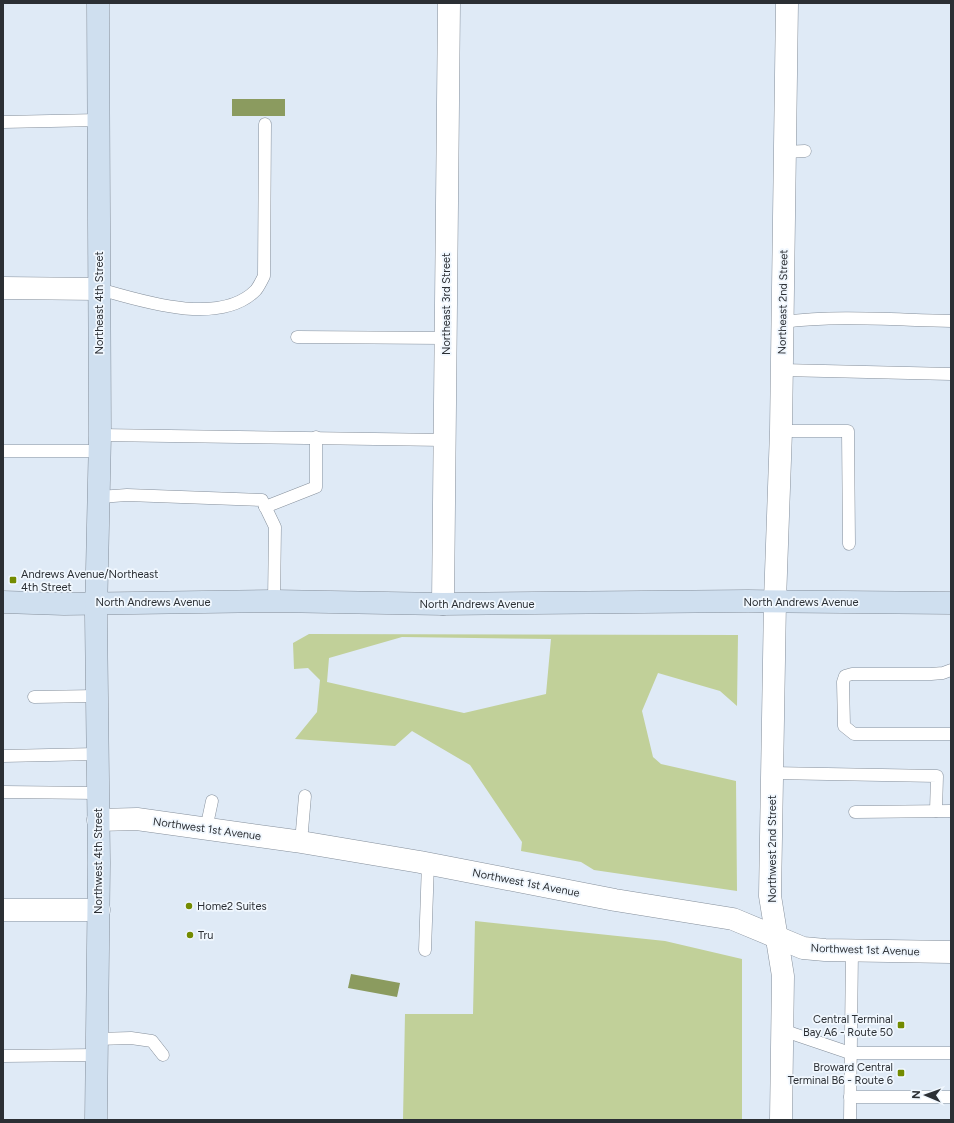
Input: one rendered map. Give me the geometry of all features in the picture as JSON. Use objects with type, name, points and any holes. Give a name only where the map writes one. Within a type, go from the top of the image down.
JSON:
[{"type":"street","name":"Northeast 4th Street","points":[[96,602],[100,443],[98,3]]},
{"type":"street","name":"Northeast 3rd Street","points":[[443,604],[449,3]]},
{"type":"street","name":"Northeast 2nd Street","points":[[775,601],[783,322],[795,151],[787,3]]},
{"type":"street","points":[[3,288],[99,289]]},
{"type":"street","name":"North Andrews Avenue","points":[[3,602],[274,601],[443,604],[775,601],[951,603]]},
{"type":"street","name":"Northwest 2nd Street","points":[[775,601],[770,896],[783,976],[781,1120]]},
{"type":"street","name":"Northwest 4th Street","points":[[96,602],[96,754],[98,794],[99,910],[96,1120]]},
{"type":"street","name":"Northwest 1st Avenue","points":[[98,820],[137,819],[302,842],[428,863],[615,900],[733,919],[803,948],[852,951],[951,952]]},
{"type":"street","points":[[3,910],[99,910]]},
{"type":"lane","points":[[3,122],[98,120]]},
{"type":"lane","points":[[99,289],[155,305],[192,309],[212,308],[234,304],[256,290],[264,276],[265,124]]},
{"type":"lane","points":[[783,322],[802,319],[951,321]]},
{"type":"lane","points":[[297,337],[445,338]]},
{"type":"lane","points":[[782,370],[951,374]]},
{"type":"lane","points":[[781,431],[848,431],[849,544]]},
{"type":"lane","points":[[265,507],[316,487],[316,437]]},
{"type":"lane","points":[[3,451],[100,443],[316,437],[444,440]]},
{"type":"lane","points":[[99,497],[127,495],[262,500],[274,527],[274,601]]},
{"type":"lane","points":[[951,670],[943,673],[930,674],[852,674],[845,676],[843,682],[844,726],[854,734],[951,734]]},
{"type":"lane","points":[[34,697],[96,696]]},
{"type":"lane","points":[[3,756],[96,754]]},
{"type":"lane","points":[[772,773],[937,776],[936,811]]},
{"type":"lane","points":[[3,792],[98,794]]},
{"type":"lane","points":[[302,842],[304,796]]},
{"type":"lane","points":[[206,829],[212,801]]},
{"type":"lane","points":[[855,812],[951,811]]},
{"type":"lane","points":[[425,950],[428,863]]},
{"type":"lane","points":[[850,1120],[852,951]]},
{"type":"lane","points":[[782,1030],[850,1053],[951,1053]]},
{"type":"lane","points":[[3,1056],[97,1047],[132,1038],[152,1041],[163,1055]]},
{"type":"lane","points":[[850,1098],[951,1097]]},
{"type":"shaded area","points":[[232,99],[285,99],[285,116],[232,116]]},
{"type":"shaded area","points":[[309,634],[738,635],[737,706],[720,691],[658,673],[642,711],[653,757],[661,764],[736,781],[737,891],[594,870],[581,862],[521,851],[522,842],[470,765],[412,731],[395,746],[295,739],[317,712],[320,680],[308,668],[294,669],[293,643]],"holes":[[[402,637],[551,639],[546,694],[464,713],[327,682],[329,658]]]},
{"type":"shaded area","points":[[475,921],[665,941],[742,959],[742,1120],[403,1120],[405,1014],[473,1014]]},
{"type":"shaded area","points":[[351,974],[400,983],[397,997],[348,988]]},
{"type":"place","name":"Andrews Avenue/Northeast 4th Street","points":[[13,580]]},
{"type":"place","name":"Home2 Suites","points":[[189,906]]},
{"type":"place","name":"Tru","points":[[190,935]]},
{"type":"place","name":"Central Terminal Bay A6 - Route 50","points":[[901,1025]]},
{"type":"place","name":"Broward Central Terminal B6 - Route 6","points":[[901,1073]]}]
